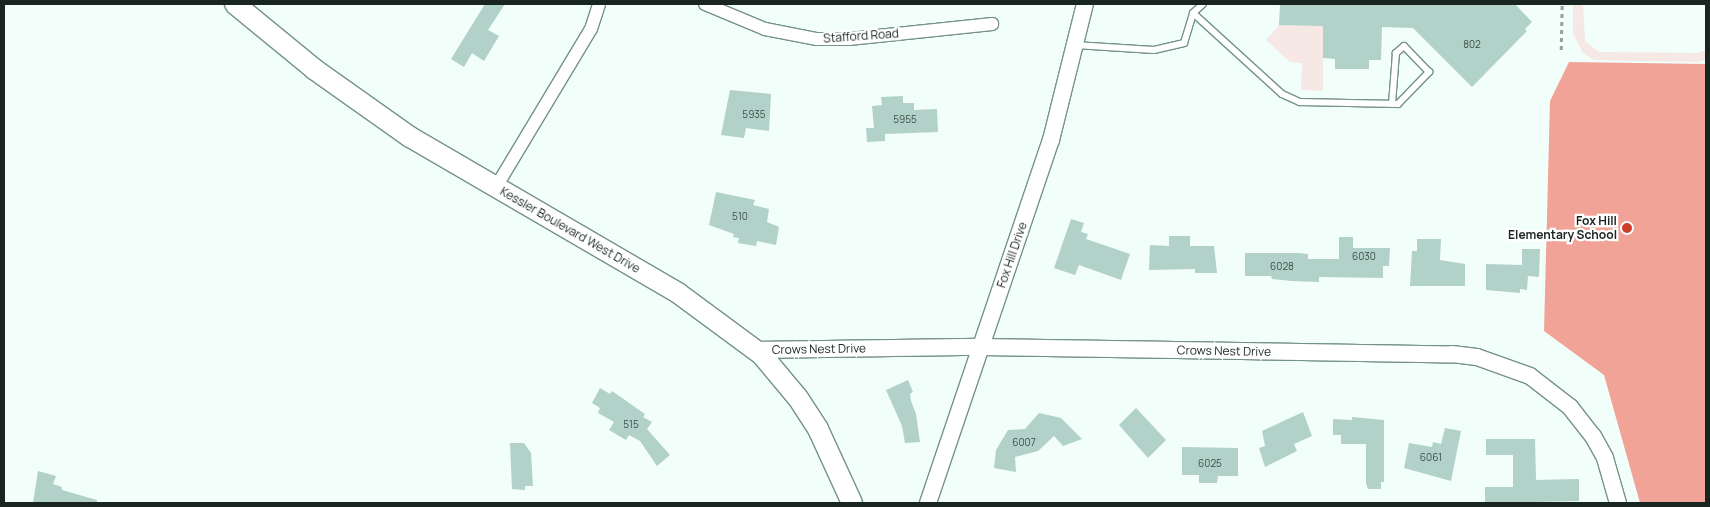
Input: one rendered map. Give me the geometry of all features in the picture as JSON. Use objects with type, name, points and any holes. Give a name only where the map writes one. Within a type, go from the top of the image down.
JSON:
[{"type":"main road","name":"Kessler Boulevard West Drive","points":[[236,4],[295,54],[371,111],[678,294],[754,350],[790,388],[818,429],[852,503]]},
{"type":"street","points":[[496,187],[591,29],[599,4]]},
{"type":"street","name":"Stafford Road","points":[[705,4],[765,29],[816,39],[992,24]]},
{"type":"street","name":"Fox Hill Drive","points":[[928,503],[1051,140],[1085,4]]},
{"type":"street","name":"Crows Nest Drive","points":[[754,350],[980,348],[1452,354],[1489,360],[1513,368],[1546,386],[1582,421],[1608,464],[1618,503]]},
{"type":"lane","points":[[1075,45],[1154,50],[1184,43],[1194,13],[1203,4]]},
{"type":"lane","points":[[1194,13],[1282,94],[1300,102],[1318,105],[1398,104],[1429,72],[1404,46],[1396,53],[1392,104]]},
{"type":"path","points":[[1562,4],[1562,50]]},
{"type":"shaded area","points":[[1573,4],[1583,4],[1585,41],[1599,52],[1699,53],[1706,49],[1706,59],[1699,62],[1594,60],[1583,53],[1573,34]]},
{"type":"shaded area","points":[[1279,25],[1323,26],[1323,91],[1301,90],[1302,63],[1290,62],[1266,40]]},
{"type":"shaded area","points":[[1569,62],[1706,64],[1706,503],[1640,503],[1604,375],[1544,331],[1550,101]]},
{"type":"building","points":[[485,4],[505,4],[488,30],[499,36],[484,61],[472,53],[464,67],[451,59]]},
{"type":"building","points":[[1280,4],[1515,4],[1532,22],[1525,29],[1527,31],[1472,87],[1413,28],[1382,27],[1381,60],[1369,60],[1369,69],[1335,69],[1335,59],[1323,58],[1323,26],[1279,25]]},
{"type":"building","points":[[730,90],[771,94],[769,131],[746,128],[744,138],[721,135]]},
{"type":"building","points":[[903,96],[903,103],[914,103],[914,110],[937,109],[938,132],[885,134],[885,141],[867,142],[866,128],[874,128],[872,106],[882,105],[881,97]]},
{"type":"building","points":[[716,192],[755,200],[753,205],[769,209],[767,222],[779,227],[776,245],[757,241],[756,246],[738,243],[739,238],[733,237],[734,234],[709,225]]},
{"type":"building","points":[[1071,219],[1084,223],[1081,232],[1088,234],[1086,239],[1130,254],[1121,280],[1079,265],[1075,275],[1054,268]]},
{"type":"building","points":[[1169,236],[1190,236],[1190,246],[1214,246],[1217,273],[1195,273],[1195,269],[1149,270],[1150,245],[1169,246]]},
{"type":"building","points":[[1339,237],[1353,237],[1353,248],[1390,248],[1389,266],[1383,266],[1383,278],[1319,277],[1319,282],[1272,279],[1271,276],[1245,276],[1245,253],[1299,253],[1308,254],[1308,259],[1339,259]]},
{"type":"building","points":[[1417,239],[1441,239],[1440,260],[1465,264],[1465,286],[1410,286],[1412,251],[1417,251]]},
{"type":"building","points":[[1522,249],[1540,249],[1539,277],[1528,276],[1527,290],[1520,289],[1520,293],[1486,290],[1486,264],[1522,265]]},
{"type":"building","points":[[908,380],[913,392],[910,394],[916,414],[920,442],[905,443],[902,426],[886,390]]},
{"type":"building","points":[[600,388],[610,394],[612,391],[645,414],[643,417],[652,422],[647,429],[670,455],[657,466],[640,441],[629,435],[626,440],[609,430],[614,422],[598,413],[600,408],[592,403]]},
{"type":"building","points":[[1136,408],[1166,440],[1148,458],[1119,425]]},
{"type":"building","points":[[1303,412],[1312,436],[1294,444],[1297,451],[1265,467],[1259,448],[1265,446],[1262,431]]},
{"type":"building","points":[[1039,413],[1061,418],[1082,439],[1063,446],[1054,436],[1038,451],[1015,457],[1016,472],[994,468],[996,450],[1008,430],[1025,429]]},
{"type":"building","points":[[1352,417],[1384,420],[1384,482],[1381,482],[1381,489],[1368,489],[1366,483],[1366,444],[1341,444],[1341,435],[1333,435],[1333,419],[1352,420]]},
{"type":"building","points":[[1445,428],[1461,431],[1451,481],[1404,468],[1409,443],[1432,447],[1433,442],[1441,444]]},
{"type":"building","points":[[1486,439],[1535,439],[1536,480],[1579,479],[1579,501],[1485,503],[1485,487],[1513,487],[1513,455],[1486,455]]},
{"type":"building","points":[[510,443],[524,443],[531,453],[533,486],[525,486],[525,490],[512,489]]},
{"type":"building","points":[[1182,447],[1238,448],[1238,476],[1218,476],[1217,483],[1199,483],[1199,475],[1182,475]]},
{"type":"building","points":[[38,471],[56,476],[53,484],[62,487],[62,490],[97,500],[97,503],[33,503]]},
{"type":"place","name":"Fox Hill Elementary School","points":[[1627,228]]}]
